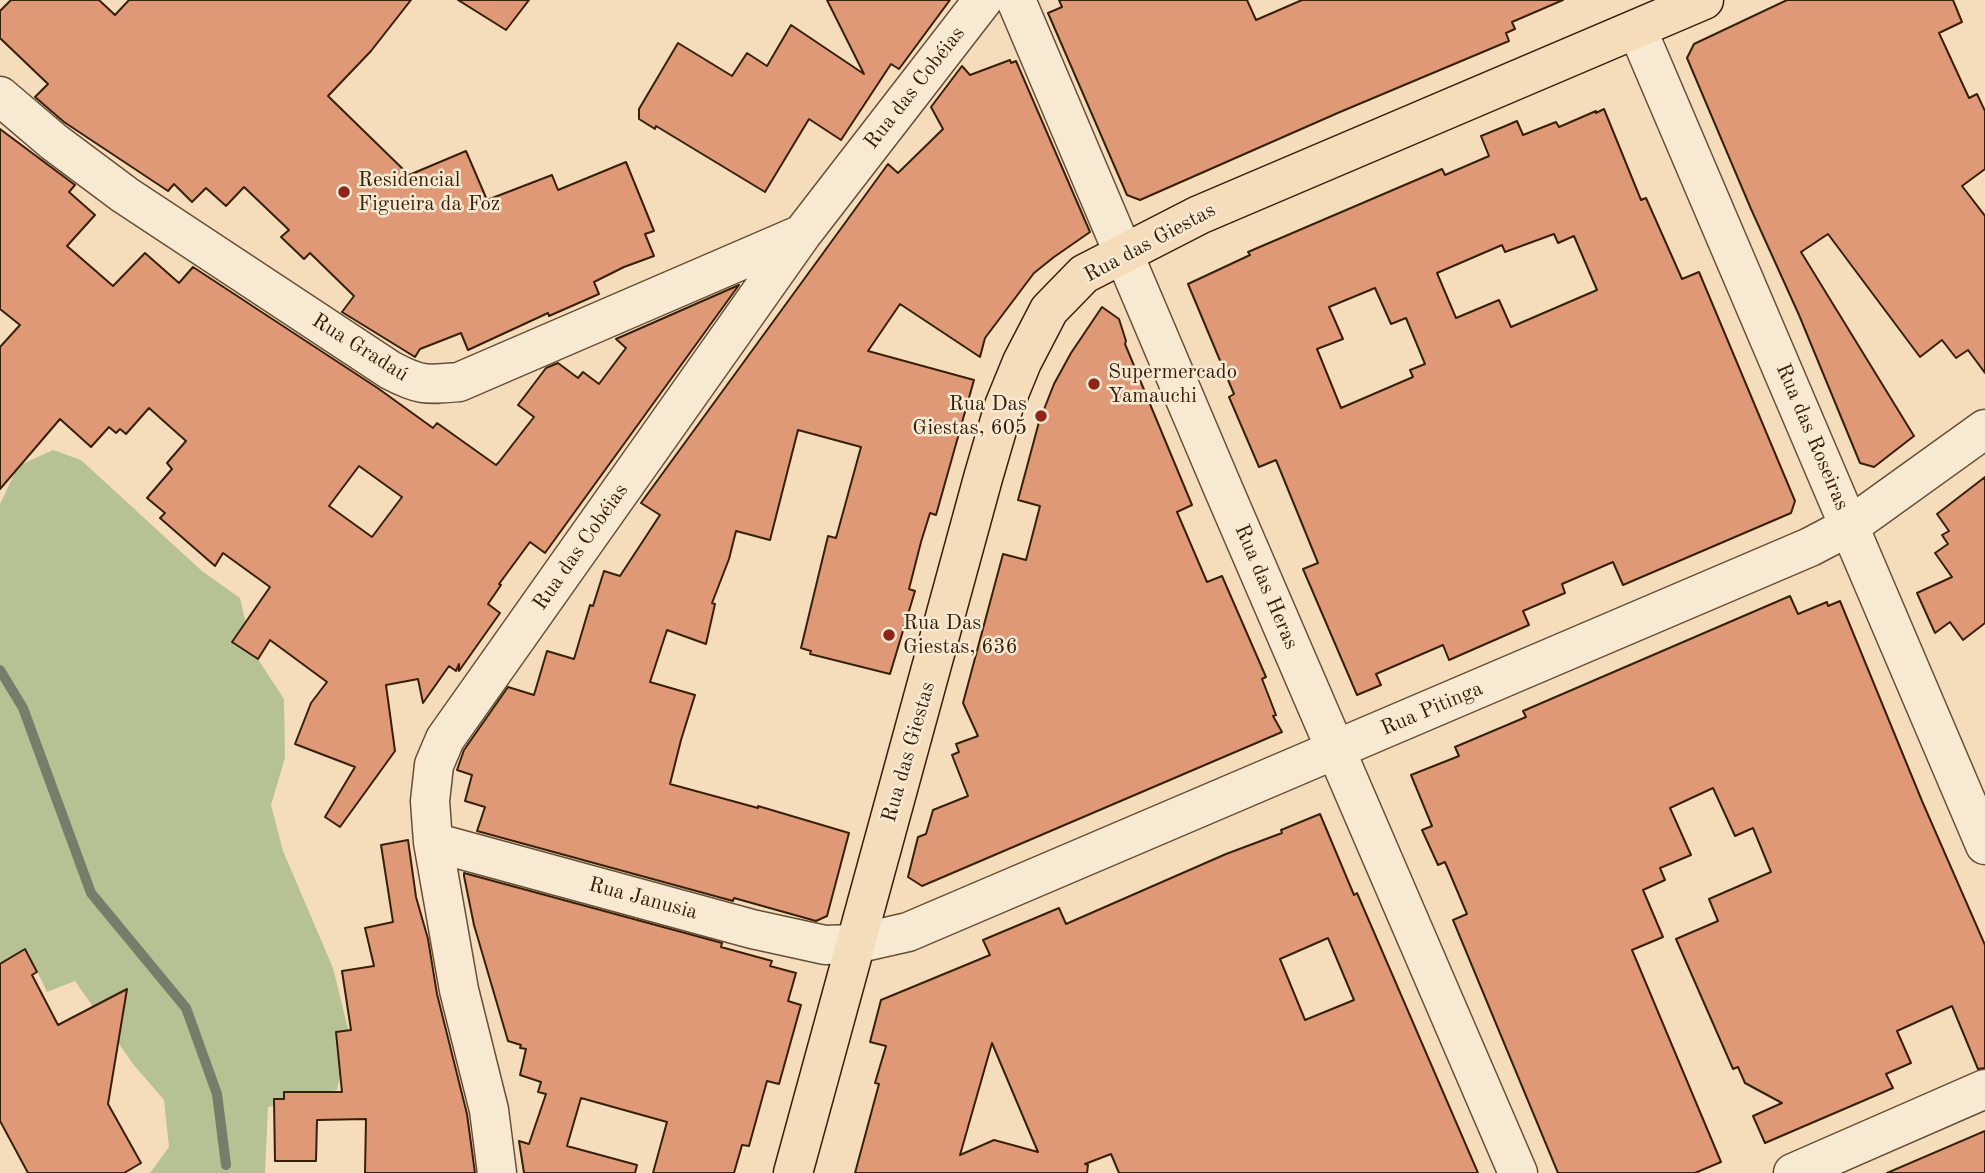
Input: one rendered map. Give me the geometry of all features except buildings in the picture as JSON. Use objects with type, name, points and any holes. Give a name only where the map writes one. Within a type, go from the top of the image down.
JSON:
[{"type":"main road","name":"Rua das Giestas","points":[[793,1173],[1004,406],[1022,362],[1049,310],[1084,274],[1199,215],[1703,0]]},
{"type":"street","name":"Rua das Cobéias","points":[[497,1173],[489,1110],[459,990],[433,842],[430,801],[433,765],[445,739],[802,234],[983,0]]},
{"type":"street","name":"Rua das Heras","points":[[1016,0],[1518,1173]]},
{"type":"street","name":"Rua das Roseiras","points":[[1637,29],[1985,845]]},
{"type":"street","name":"Rua Gradaú","points":[[0,96],[54,142],[125,195],[390,370],[414,382],[459,382],[802,234]]},
{"type":"street","name":"Rua Pitinga","points":[[855,944],[908,932],[1810,547],[1850,526],[1985,429]]},
{"type":"street","name":"Rua Janusia","points":[[433,842],[752,929],[825,945],[855,944]]},
{"type":"street","points":[[1793,1173],[1985,1089]]},
{"type":"green space","points":[[53,450],[81,460],[202,571],[240,598],[252,650],[284,699],[285,758],[271,805],[283,851],[333,968],[349,1033],[337,1090],[268,1107],[265,1173],[150,1173],[169,1147],[164,1100],[133,1064],[75,981],[47,992],[28,952],[0,963],[0,504],[18,466]]},
{"type":"waterway","points":[[0,670],[23,708],[91,893],[186,1008],[217,1094],[226,1165]]},
{"type":"place","name":"Residencial Figueira da Foz","points":[[344,192]]},
{"type":"place","name":"Supermercado Yamauchi","points":[[1094,384]]},
{"type":"place","name":"Rua Das Giestas, 605","points":[[1041,416]]},
{"type":"place","name":"Rua Das Giestas, 636","points":[[889,635]]}]
